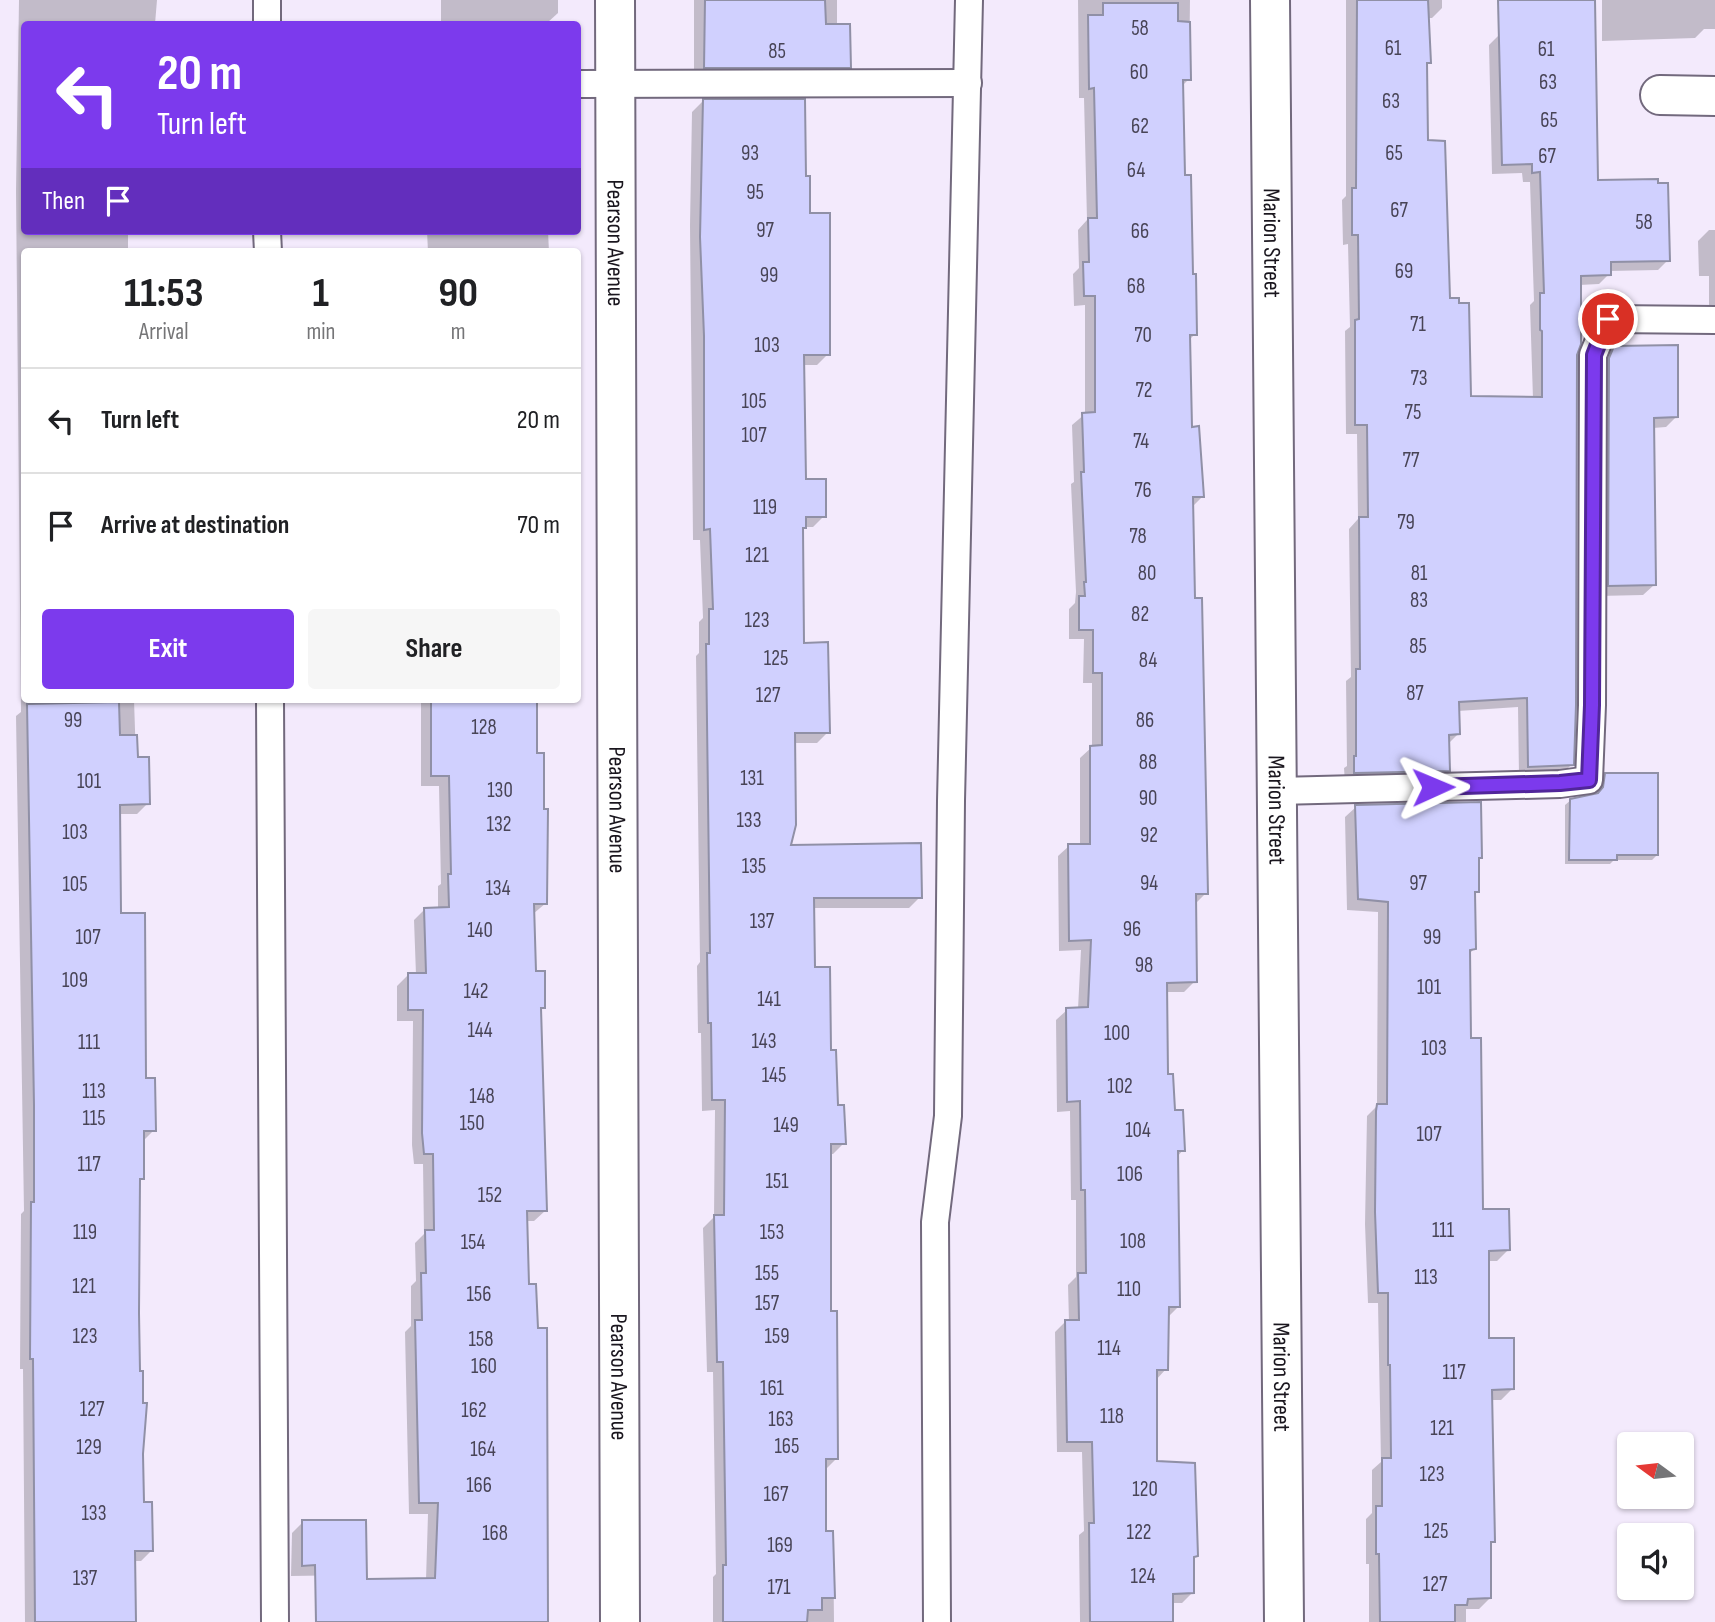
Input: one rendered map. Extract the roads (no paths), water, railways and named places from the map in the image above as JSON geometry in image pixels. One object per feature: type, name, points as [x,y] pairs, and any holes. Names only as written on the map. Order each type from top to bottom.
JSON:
[{"type":"street","name":"Pearson Avenue","points":[[615,0],[620,1622]]},
{"type":"street","name":"Marion Street","points":[[1270,0],[1284,1622]]},
{"type":"street","points":[[1660,95],[1715,96]]},
{"type":"lane","points":[[267,0],[267,21]]},
{"type":"lane","points":[[937,1622],[935,1222],[948,1116],[951,801],[969,0]]},
{"type":"lane","points":[[581,84],[968,83]]},
{"type":"lane","points":[[1278,790],[1589,780],[1592,705],[1594,355],[1608,319],[1715,320]]},
{"type":"lane","points":[[270,703],[275,1622]]}]
